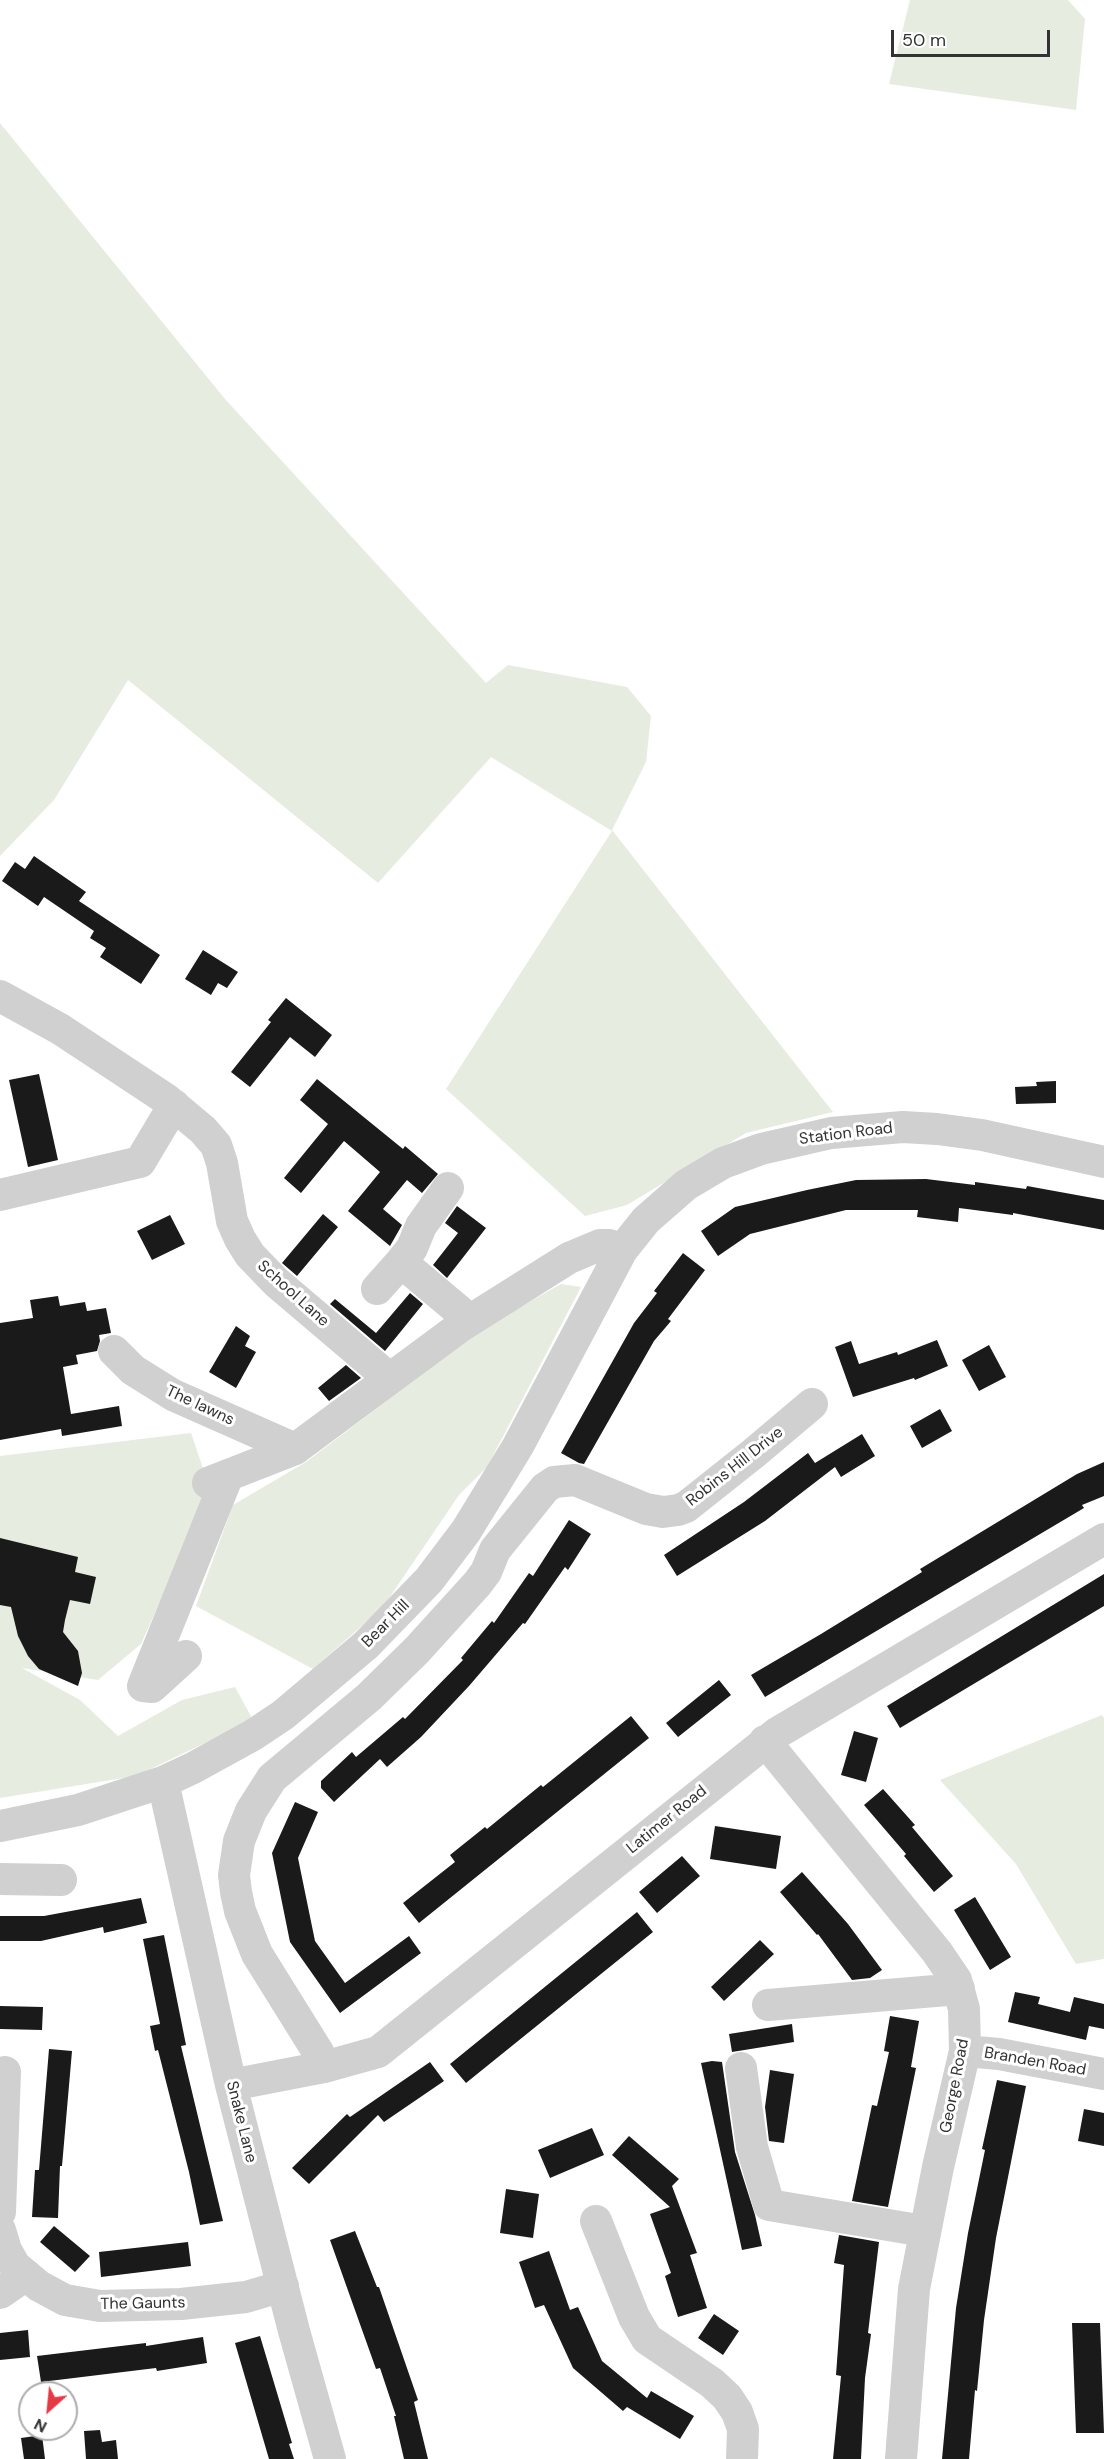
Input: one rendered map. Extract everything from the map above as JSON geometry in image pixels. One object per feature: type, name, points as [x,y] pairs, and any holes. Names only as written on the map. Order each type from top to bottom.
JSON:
[{"type":"street","name":"School Lane","points":[[0,996],[60,1029],[174,1106],[203,1130],[216,1145],[222,1163],[232,1221],[250,1255],[276,1282],[388,1378]]},
{"type":"street","points":[[0,1195],[140,1162],[174,1106]]},
{"type":"street","name":"Station Road","points":[[622,1250],[646,1220],[686,1185],[723,1163],[761,1149],[831,1132],[903,1127],[938,1129],[1018,1142],[1104,1162]]},
{"type":"street","points":[[376,1289],[412,1248],[421,1226],[448,1188]]},
{"type":"street","points":[[186,1656],[152,1687],[142,1686],[218,1479],[295,1449],[388,1378],[519,1288],[592,1247],[609,1245],[622,1250]]},
{"type":"street","name":"Bear Hill","points":[[0,1826],[78,1810],[163,1782],[213,1758],[253,1735],[322,1684],[398,1614],[429,1580],[466,1531],[518,1446],[622,1250]]},
{"type":"street","points":[[401,1262],[470,1320]]},
{"type":"street","name":"The lawns","points":[[114,1351],[133,1370],[173,1395],[295,1449]]},
{"type":"street","name":"Robins Hill Drive","points":[[495,1550],[545,1488],[554,1482],[564,1480],[584,1483],[646,1509],[663,1512],[686,1507],[812,1404]]},
{"type":"street","points":[[324,2067],[318,2052],[257,1954],[247,1932],[235,1884],[239,1841],[251,1811],[272,1778],[369,1696],[417,1650],[486,1572],[495,1550],[466,1531]]},
{"type":"street","name":"Latimer Road","points":[[231,2085],[324,2067],[368,2056],[388,2046],[765,1742],[1104,1539]]},
{"type":"street","name":"George Road","points":[[765,1742],[937,1952],[956,1980],[966,2023],[965,2051],[924,2231],[914,2289],[901,2459]]},
{"type":"street","name":"Snake Lane","points":[[163,1782],[231,2085],[330,2459]]},
{"type":"street","points":[[0,1879],[61,1880]]},
{"type":"street","points":[[768,2005],[959,1989]]},
{"type":"street","name":"Branden Road","points":[[965,2051],[999,2054],[1104,2074]]},
{"type":"street","points":[[741,2068],[752,2147],[769,2205],[924,2231]]},
{"type":"street","points":[[0,2212],[5,2072]]},
{"type":"street","points":[[594,2221],[634,2317],[647,2339],[712,2384],[727,2397],[737,2412],[743,2429],[742,2459]]},
{"type":"street","name":"The Gaunts","points":[[0,2230],[6,2250],[15,2266],[39,2286],[65,2300],[100,2306],[181,2304],[246,2297],[283,2286]]},
{"type":"street","points":[[0,2293],[26,2275]]},
{"type":"shaded area","points":[[910,0],[1068,0],[1085,19],[1076,110],[889,84]]},
{"type":"shaded area","points":[[0,123],[225,399],[486,683],[508,665],[627,687],[651,716],[646,762],[612,830],[833,1112],[746,1133],[627,1205],[585,1216],[446,1089],[612,831],[491,757],[378,883],[128,680],[54,800],[0,856]]},
{"type":"shaded area","points":[[561,1284],[581,1287],[487,1467],[459,1495],[383,1607],[313,1669],[196,1606],[233,1505],[306,1462],[483,1328]]},
{"type":"shaded area","points":[[191,1433],[208,1483],[199,1515],[141,1644],[98,1680],[22,1668],[80,1700],[118,1736],[182,1700],[235,1687],[253,1720],[136,1776],[0,1798],[0,1456]]},
{"type":"shaded area","points":[[1102,1715],[1104,1718],[1104,1959],[1076,1964],[1016,1864],[940,1780]]},
{"type":"building","points":[[34,856],[86,892],[79,901],[160,955],[141,984],[100,957],[106,948],[90,938],[94,931],[44,897],[38,906],[2,881],[15,862],[25,869]]},
{"type":"building","points":[[203,950],[238,972],[227,988],[218,983],[211,995],[185,979]]},
{"type":"building","points":[[286,998],[332,1035],[315,1057],[290,1037],[250,1087],[231,1072],[271,1022],[268,1020]]},
{"type":"building","points":[[39,1074],[58,1160],[28,1167],[9,1080]]},
{"type":"building","points":[[317,1079],[403,1149],[405,1146],[438,1174],[422,1193],[407,1180],[383,1209],[402,1225],[390,1246],[348,1211],[380,1172],[344,1141],[301,1193],[284,1178],[328,1124],[300,1100]]},
{"type":"building","points":[[1056,1081],[1056,1103],[1016,1104],[1015,1087],[1037,1086],[1036,1082]]},
{"type":"building","points":[[926,1179],[975,1185],[975,1182],[1026,1189],[1027,1186],[1104,1200],[1104,1230],[1013,1213],[1013,1215],[959,1208],[958,1222],[917,1217],[918,1210],[846,1210],[750,1234],[718,1256],[701,1231],[735,1207],[807,1190],[856,1180]]},
{"type":"building","points":[[457,1206],[486,1228],[447,1278],[433,1265],[458,1233],[445,1223]]},
{"type":"building","points":[[323,1214],[338,1227],[297,1276],[282,1263]]},
{"type":"building","points":[[170,1215],[185,1244],[152,1260],[137,1231]]},
{"type":"building","points":[[683,1253],[705,1270],[668,1319],[671,1321],[654,1341],[584,1464],[579,1463],[561,1453],[634,1323],[657,1293],[654,1291]]},
{"type":"building","points":[[410,1293],[423,1304],[385,1351],[330,1304],[335,1299],[376,1333]]},
{"type":"building","points":[[58,1296],[60,1306],[85,1302],[87,1311],[106,1308],[111,1333],[99,1335],[97,1351],[76,1355],[78,1364],[63,1367],[71,1414],[119,1406],[122,1426],[62,1436],[61,1429],[0,1440],[0,1323],[33,1318],[30,1300]]},
{"type":"building","points":[[236,1326],[250,1336],[245,1346],[256,1352],[236,1388],[209,1372]]},
{"type":"building","points":[[937,1340],[948,1366],[915,1380],[914,1378],[853,1397],[835,1347],[851,1341],[859,1364],[897,1352],[898,1355]]},
{"type":"building","points":[[989,1345],[1006,1377],[979,1391],[962,1360]]},
{"type":"building","points":[[346,1365],[361,1378],[329,1401],[318,1388]]},
{"type":"building","points":[[940,1409],[952,1431],[922,1448],[910,1426]]},
{"type":"building","points":[[862,1434],[875,1456],[841,1477],[835,1467],[765,1521],[677,1576],[664,1555],[744,1502],[808,1453],[815,1463]]},
{"type":"building","points":[[1104,1462],[1104,1496],[1082,1505],[1084,1508],[765,1697],[751,1675],[922,1572],[920,1569],[1077,1474]]},
{"type":"building","points":[[569,1520],[591,1534],[568,1570],[565,1567],[525,1624],[523,1623],[421,1737],[387,1767],[380,1759],[334,1802],[321,1788],[321,1781],[352,1752],[356,1757],[403,1717],[405,1719],[463,1660],[461,1658],[492,1621],[494,1623],[529,1573],[533,1576]]},
{"type":"building","points":[[0,1538],[78,1557],[75,1572],[96,1577],[90,1604],[70,1600],[63,1632],[78,1651],[82,1673],[78,1686],[39,1669],[28,1656],[18,1636],[11,1607],[0,1605]]},
{"type":"building","points":[[1104,1574],[1104,1606],[900,1728],[887,1706]]},
{"type":"building","points":[[719,1680],[731,1695],[678,1737],[666,1723]]},
{"type":"building","points":[[631,1716],[649,1738],[419,1923],[403,1903],[455,1862],[450,1855],[485,1827],[487,1829],[541,1785],[543,1787]]},
{"type":"building","points":[[854,1731],[878,1738],[866,1782],[841,1775]]},
{"type":"building","points":[[883,1789],[915,1825],[912,1827],[953,1876],[934,1892],[904,1856],[906,1854],[864,1805]]},
{"type":"building","points":[[295,1802],[318,1812],[298,1858],[315,1941],[345,1983],[409,1936],[421,1953],[340,2013],[290,1942],[272,1853]]},
{"type":"building","points":[[715,1826],[781,1836],[776,1869],[710,1859]]},
{"type":"building","points":[[682,1856],[700,1876],[657,1913],[639,1892]]},
{"type":"building","points":[[802,1872],[848,1924],[882,1970],[870,1978],[852,1980],[818,1934],[780,1892]]},
{"type":"building","points":[[975,1897],[1011,1957],[990,1970],[954,1910]]},
{"type":"building","points":[[141,1898],[147,1923],[104,1933],[103,1927],[41,1941],[0,1941],[0,1916],[44,1916]]},
{"type":"building","points":[[637,1912],[653,1932],[466,2083],[450,2064]]},
{"type":"building","points":[[164,1935],[186,2045],[181,2046],[223,2221],[200,2225],[189,2172],[150,2026],[160,2024],[143,1939]]},
{"type":"building","points":[[760,1940],[774,1954],[724,2001],[711,1987]]},
{"type":"building","points":[[1015,1992],[1040,1997],[1038,2004],[1070,2012],[1074,1997],[1104,2004],[1104,2029],[1089,2026],[1086,2040],[1008,2022]]},
{"type":"building","points":[[0,2006],[43,2007],[42,2030],[0,2029]]},
{"type":"building","points":[[890,2016],[919,2021],[911,2067],[916,2068],[888,2207],[852,2201],[872,2105],[877,2106],[889,2052],[884,2051]]},
{"type":"building","points":[[792,2024],[794,2042],[732,2052],[729,2034]]},
{"type":"building","points":[[49,2049],[72,2051],[62,2166],[60,2166],[58,2218],[32,2217],[35,2170],[39,2170]]},
{"type":"building","points":[[430,2062],[444,2081],[384,2122],[378,2115],[309,2184],[292,2168],[347,2114],[350,2117]]},
{"type":"building","points":[[722,2062],[735,2152],[755,2215],[762,2246],[742,2250],[701,2063]]},
{"type":"building","points":[[770,2070],[794,2074],[784,2143],[769,2141],[765,2107]]},
{"type":"building","points":[[997,2080],[1026,2086],[996,2238],[984,2320],[977,2391],[975,2390],[969,2459],[942,2459],[956,2308],[985,2150],[982,2149]]},
{"type":"building","points":[[1084,2109],[1104,2113],[1104,2146],[1078,2141]]},
{"type":"building","points":[[592,2128],[604,2155],[550,2178],[538,2150]]},
{"type":"building","points":[[629,2136],[679,2179],[672,2186],[697,2253],[690,2255],[707,2308],[678,2317],[665,2276],[671,2273],[650,2214],[670,2207],[612,2155]]},
{"type":"building","points":[[506,2189],[539,2194],[533,2238],[500,2233]]},
{"type":"building","points":[[54,2226],[90,2256],[75,2272],[40,2242]]},
{"type":"building","points":[[355,2231],[377,2287],[379,2287],[418,2400],[414,2402],[428,2459],[404,2459],[394,2416],[396,2416],[380,2368],[376,2369],[330,2240]]},
{"type":"building","points":[[839,2235],[879,2242],[868,2333],[871,2334],[865,2378],[861,2459],[833,2459],[841,2376],[836,2375],[844,2265],[834,2263]]},
{"type":"building","points":[[188,2242],[191,2266],[101,2277],[99,2252]]},
{"type":"building","points":[[549,2251],[570,2310],[578,2307],[602,2361],[647,2398],[651,2391],[694,2416],[680,2439],[627,2407],[623,2411],[573,2368],[544,2305],[535,2308],[519,2262]]},
{"type":"building","points":[[714,2314],[739,2331],[723,2355],[698,2338]]},
{"type":"building","points":[[1072,2323],[1100,2323],[1104,2433],[1076,2433]]},
{"type":"building","points":[[28,2330],[30,2357],[0,2360],[0,2333]]},
{"type":"building","points":[[260,2336],[292,2443],[289,2444],[294,2459],[269,2459],[235,2343]]},
{"type":"building","points":[[203,2337],[207,2363],[157,2371],[156,2368],[41,2381],[37,2356],[146,2343],[146,2346]]},
{"type":"building","points":[[100,2430],[102,2442],[116,2440],[118,2459],[86,2459],[84,2431]]},
{"type":"building","points":[[21,2441],[43,2441],[45,2459],[24,2459]]}]
